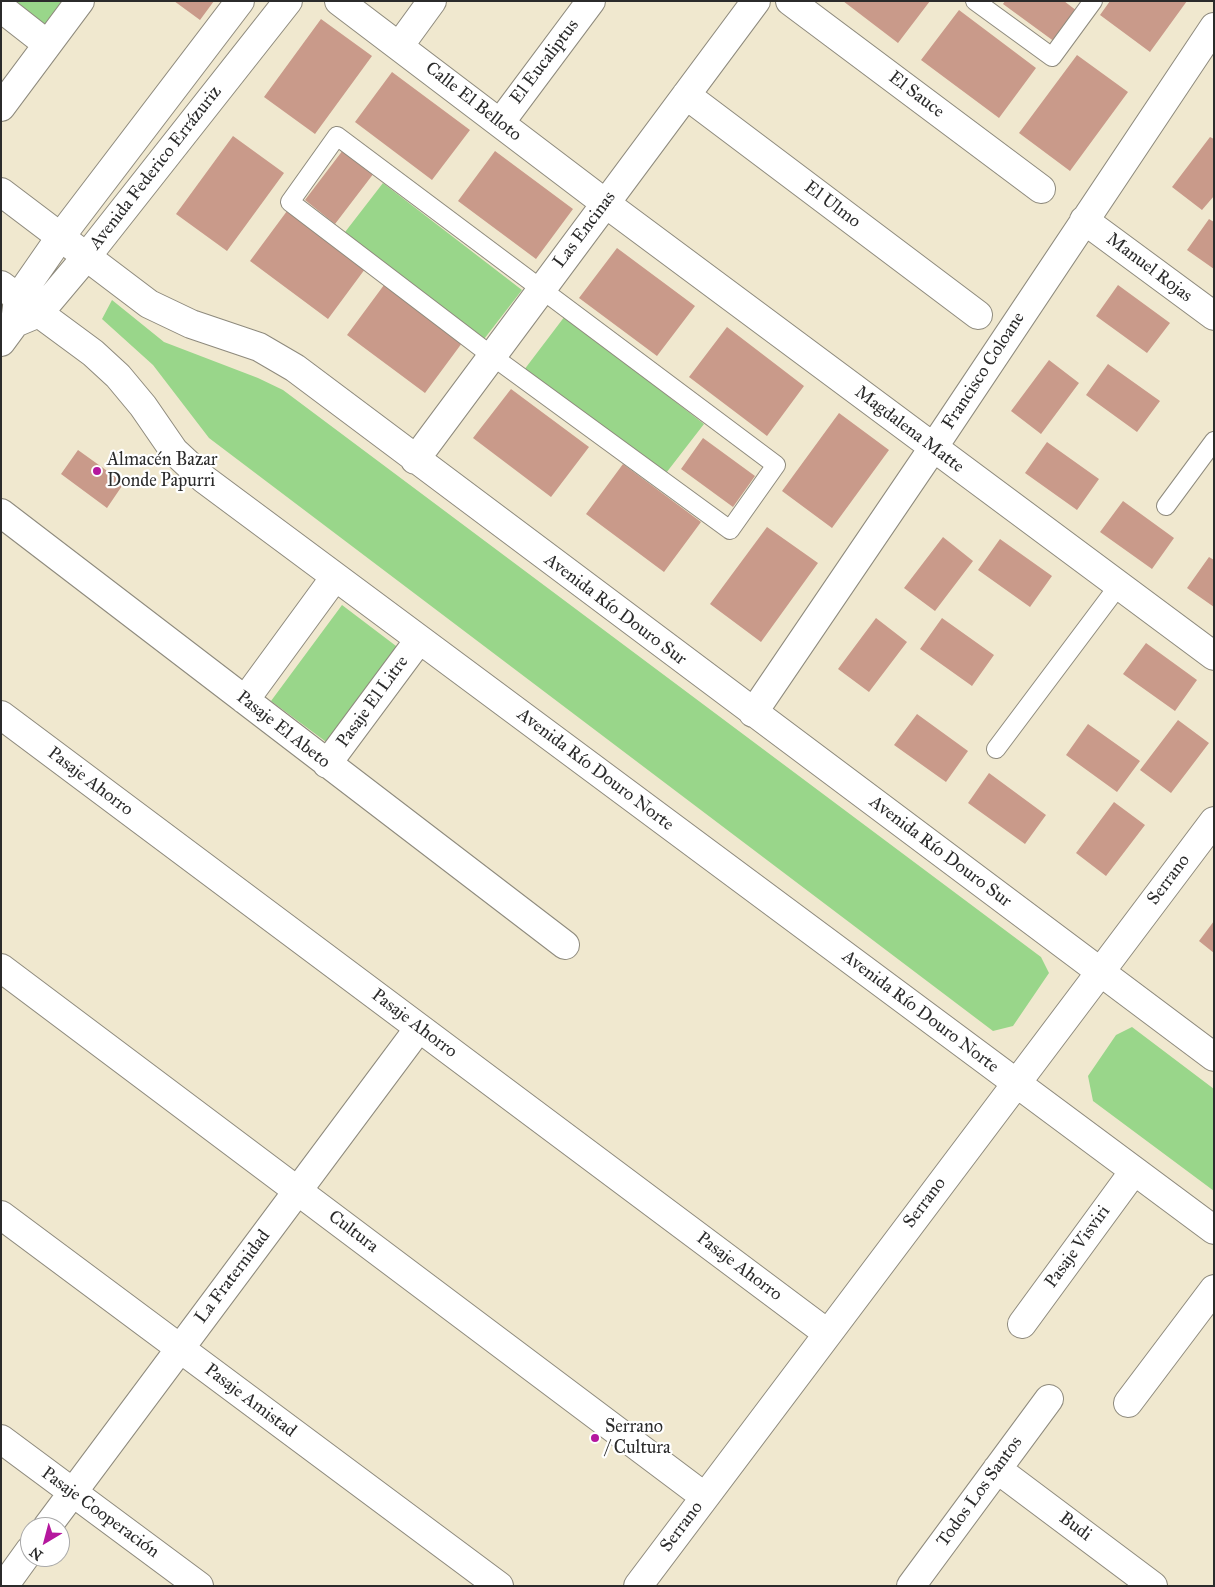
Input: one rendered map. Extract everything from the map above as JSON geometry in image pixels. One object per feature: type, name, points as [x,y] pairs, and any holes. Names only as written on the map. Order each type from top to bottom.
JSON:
[{"type":"street","points":[[1,107],[80,1]]},
{"type":"street","name":"Avenida Federico Errázuriz","points":[[15,312],[61,236],[240,1]]},
{"type":"street","name":"Avenida Federico Errázuriz","points":[[15,312],[87,256],[288,1]]},
{"type":"street","name":"Calle El Belloto","points":[[339,1],[400,45],[605,203]]},
{"type":"street","points":[[400,45],[432,1]]},
{"type":"street","name":"El Eucaliptus","points":[[500,123],[591,1]]},
{"type":"street","name":"Las Encinas","points":[[415,460],[756,1]]},
{"type":"street","name":"El Sauce","points":[[790,1],[1042,190]]},
{"type":"street","points":[[1,8],[47,44]]},
{"type":"street","name":"Francisco Coloane","points":[[753,714],[1214,27]]},
{"type":"street","name":"El Ulmo","points":[[686,95],[978,315]]},
{"type":"street","name":"Avenida Río Douro Sur","points":[[1,192],[132,292],[167,314],[191,324],[239,339],[277,357],[1214,1057]]},
{"type":"street","name":"Magdalena Matte","points":[[605,203],[1214,656]]},
{"type":"street","name":"Manuel Rojas","points":[[1084,220],[1214,316]]},
{"type":"street","name":"Avenida Río Douro Norte","points":[[15,312],[93,353],[118,376],[143,406],[174,451],[193,470],[1214,1230]]},
{"type":"street","name":"Pasaje El Abeto","points":[[1,513],[565,945]]},
{"type":"street","points":[[245,700],[335,577]]},
{"type":"street","name":"Pasaje El Litre","points":[[327,764],[419,640]]},
{"type":"street","name":"Pasaje Ahorro","points":[[1,715],[828,1333]]},
{"type":"street","name":"Serrano","points":[[638,1586],[1214,821]]},
{"type":"street","name":"Cultura","points":[[1,968],[705,1497]]},
{"type":"street","name":"La Fraternidad","points":[[54,1517],[419,1028]]},
{"type":"street","name":"Pasaje Visviri","points":[[1022,1324],[1134,1171]]},
{"type":"street","name":"Pasaje Amistad","points":[[1,1216],[499,1586]]},
{"type":"street","points":[[1128,1403],[1214,1289]]},
{"type":"street","name":"Todos Los Santos","points":[[911,1586],[1049,1399]]},
{"type":"street","name":"Pasaje Cooperación","points":[[1,1440],[199,1586]]},
{"type":"street","name":"Budi","points":[[997,1469],[1153,1586]]},
{"type":"street","points":[[4,1586],[20,1564]]},
{"type":"lane","points":[[975,1],[1052,57],[1093,1]]},
{"type":"lane","points":[[337,136],[776,465],[730,530],[492,356],[290,202],[337,136]]},
{"type":"lane","points":[[1166,506],[1214,441]]},
{"type":"lane","points":[[996,749],[1119,585]]},
{"type":"green space","points":[[9,1],[68,1],[48,30]]},
{"type":"green space","points":[[383,183],[522,290],[481,343],[342,236]]},
{"type":"green space","points":[[112,300],[164,342],[258,378],[283,390],[1041,957],[1049,973],[1013,1026],[993,1031],[209,438],[153,365],[102,319]]},
{"type":"green space","points":[[565,316],[704,424],[663,477],[524,370]]},
{"type":"green space","points":[[342,605],[400,649],[329,744],[271,701]]},
{"type":"green space","points":[[1132,1027],[1214,1089],[1214,1191],[1093,1101],[1088,1076],[1116,1035]]},
{"type":"building","points":[[174,1],[214,1],[200,20]]},
{"type":"building","points":[[843,1],[930,1],[898,43]]},
{"type":"building","points":[[1005,1],[1064,1],[1077,11],[1055,42],[1003,4]]},
{"type":"building","points":[[1110,1],[1187,1],[1150,52],[1100,15]]},
{"type":"building","points":[[959,10],[1036,68],[999,118],[921,60]]},
{"type":"building","points":[[321,19],[372,56],[315,134],[264,97]]},
{"type":"building","points":[[1077,55],[1128,92],[1070,171],[1019,133]]},
{"type":"building","points":[[392,72],[470,130],[432,180],[355,122]]},
{"type":"building","points":[[233,136],[284,173],[227,251],[176,214]]},
{"type":"building","points":[[1210,137],[1214,139],[1214,196],[1202,210],[1172,187]]},
{"type":"building","points":[[343,150],[374,173],[335,224],[305,200]]},
{"type":"building","points":[[495,151],[573,209],[536,259],[458,201]]},
{"type":"building","points":[[287,211],[365,269],[328,319],[250,261]]},
{"type":"building","points":[[1209,219],[1214,222],[1214,269],[1187,250]]},
{"type":"building","points":[[617,248],[695,306],[657,356],[579,298]]},
{"type":"building","points":[[384,285],[462,343],[425,393],[347,335]]},
{"type":"building","points":[[1118,285],[1170,323],[1147,353],[1096,316]]},
{"type":"building","points":[[727,327],[804,386],[767,436],[689,377]]},
{"type":"building","points":[[1049,360],[1079,383],[1041,434],[1011,411]]},
{"type":"building","points":[[1108,364],[1160,401],[1137,432],[1086,395]]},
{"type":"building","points":[[511,389],[589,447],[551,497],[473,438]]},
{"type":"building","points":[[839,413],[889,450],[832,528],[782,491]]},
{"type":"building","points":[[703,438],[755,476],[733,507],[681,469]]},
{"type":"building","points":[[1047,442],[1099,479],[1077,510],[1025,473]]},
{"type":"building","points":[[78,450],[124,483],[107,508],[61,474]]},
{"type":"building","points":[[623,464],[701,522],[664,572],[586,514]]},
{"type":"building","points":[[1123,501],[1174,538],[1152,569],[1100,532]]},
{"type":"building","points":[[767,527],[818,563],[761,642],[710,604]]},
{"type":"building","points":[[943,537],[973,561],[935,611],[904,588]]},
{"type":"building","points":[[1000,539],[1052,576],[1030,607],[978,570]]},
{"type":"building","points":[[1209,557],[1214,560],[1214,607],[1187,588]]},
{"type":"building","points":[[876,618],[907,642],[869,692],[838,669]]},
{"type":"building","points":[[942,618],[994,655],[972,686],[920,649]]},
{"type":"building","points":[[1146,643],[1197,680],[1175,711],[1123,674]]},
{"type":"building","points":[[917,714],[968,751],[946,782],[894,745]]},
{"type":"building","points":[[1178,720],[1209,743],[1171,793],[1140,770]]},
{"type":"building","points":[[1088,724],[1140,761],[1117,792],[1066,755]]},
{"type":"building","points":[[989,773],[1046,815],[1025,844],[968,803]]},
{"type":"building","points":[[1114,802],[1145,825],[1106,876],[1076,853]]},
{"type":"building","points":[[1214,921],[1214,953],[1199,941]]},
{"type":"place","name":"Almacén Bazar Donde Papurri","points":[[97,471]]},
{"type":"place","name":"Serrano / Cultura","points":[[595,1438]]}]
